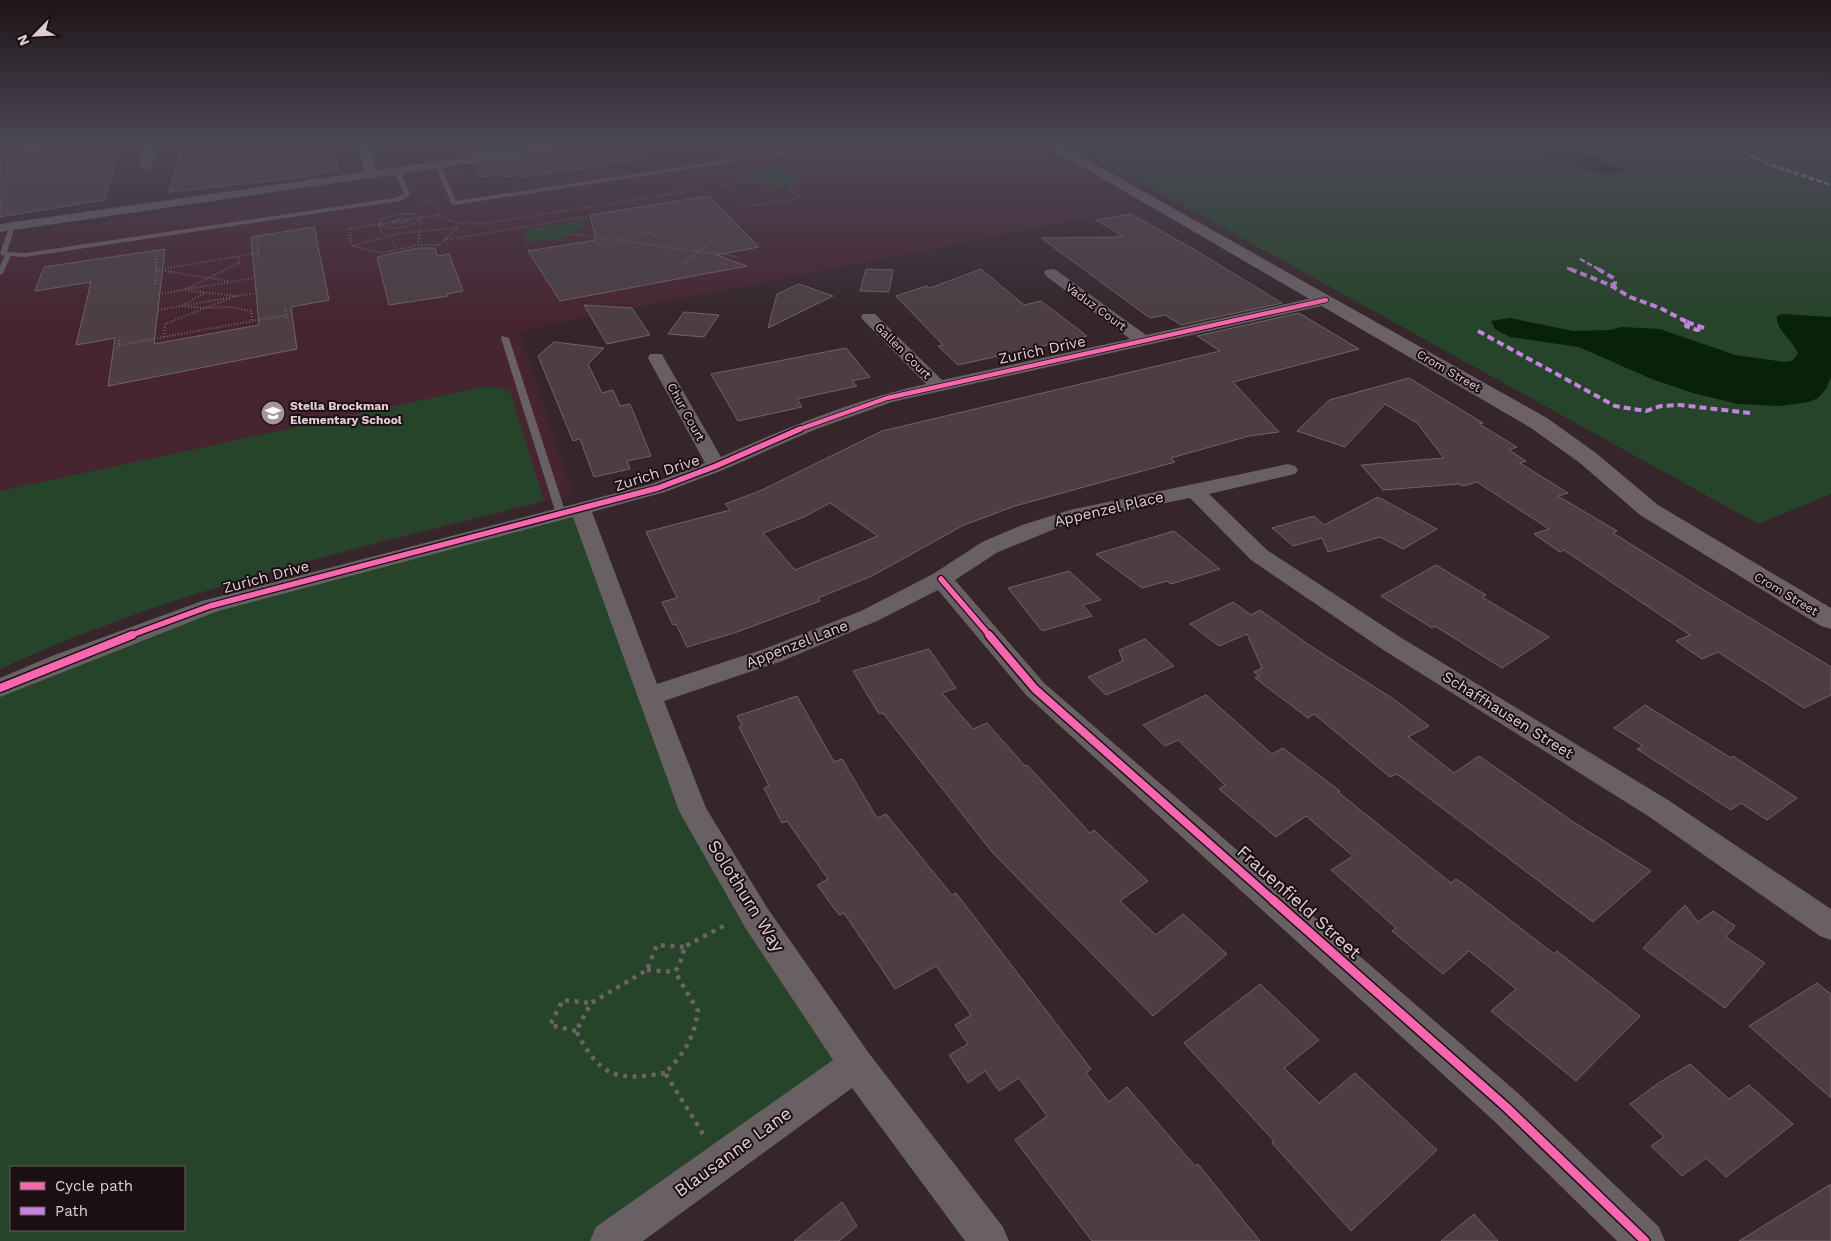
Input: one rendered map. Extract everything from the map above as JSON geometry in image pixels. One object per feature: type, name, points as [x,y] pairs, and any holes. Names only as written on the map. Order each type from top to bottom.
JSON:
[{"type":"street","points":[[6,227],[175,203]]},
{"type":"street","name":"Crom Street","points":[[1151,203],[1326,300],[1539,423],[1588,458],[1648,510],[1831,620]]},
{"type":"street","name":"Vaduz Court","points":[[1051,273],[1142,340]]},
{"type":"street","name":"Zurich Drive","points":[[0,688],[61,662],[210,606],[658,488],[716,466],[807,426],[887,398],[937,385],[1326,300]]},
{"type":"street","name":"Gallen Court","points":[[869,317],[937,385]]},
{"type":"street","name":"Chur Court","points":[[656,358],[716,466]]},
{"type":"street","name":"Appenzel Place","points":[[941,579],[990,547],[1070,516],[1288,470]]},
{"type":"street","name":"Schaffhausen Street","points":[[1195,491],[1259,555],[1391,643],[1658,808],[1831,926]]},
{"type":"street","name":"Solothurn Way","points":[[571,512],[649,696],[694,811],[752,910],[856,1064],[989,1241]]},
{"type":"street","name":"Appenzel Lane","points":[[649,696],[790,648],[869,616],[941,579]]},
{"type":"street","name":"Frauenfield Street","points":[[941,579],[1035,689],[1506,1106],[1644,1241]]},
{"type":"street","name":"Blausanne Lane","points":[[610,1241],[856,1064]]},
{"type":"lane","points":[[6,227],[3,254],[25,255],[377,203]]},
{"type":"lane","points":[[0,273],[9,254]]},
{"type":"lane","points":[[505,338],[571,512]]},
{"type":"path","points":[[743,207],[769,203]]},
{"type":"path","points":[[398,248],[380,229],[380,220],[397,214],[416,214],[421,218]]},
{"type":"path","points":[[444,240],[591,216]]},
{"type":"path","points":[[635,216],[649,234]]},
{"type":"path","points":[[418,245],[421,218]]},
{"type":"path","points":[[379,224],[398,228],[416,223],[421,218]]},
{"type":"path","points":[[398,219],[406,221],[399,224],[392,222],[398,219]]},
{"type":"path","points":[[257,227],[259,259]]},
{"type":"path","points":[[457,228],[439,245],[418,245],[382,253],[352,246],[386,236],[420,230],[457,228]]},
{"type":"path","points":[[348,229],[352,246]]},
{"type":"path","points":[[641,232],[659,235]]},
{"type":"path","points":[[571,234],[740,257]]},
{"type":"path","points":[[612,247],[626,235]]},
{"type":"path","points":[[682,265],[715,238]]},
{"type":"path","points":[[155,284],[158,242]]},
{"type":"path","points":[[156,270],[258,254]]},
{"type":"path","points":[[184,290],[238,263],[238,257]]},
{"type":"path","points":[[156,270],[233,282]]},
{"type":"path","points":[[160,294],[254,278]]},
{"type":"path","points":[[184,290],[237,296]]},
{"type":"path","points":[[181,306],[206,293]]},
{"type":"path","points":[[158,310],[256,293]]},
{"type":"path","points":[[164,337],[165,324],[189,313],[237,296]]},
{"type":"path","points":[[181,306],[205,308],[230,307],[251,311],[252,321]]},
{"type":"path","points":[[285,308],[287,320]]},
{"type":"path","points":[[118,345],[286,315]]},
{"type":"path","points":[[117,350],[120,337]]},
{"type":"path","points":[[647,970],[657,945],[684,947],[752,910]]},
{"type":"path","points":[[675,972],[683,956],[684,947]]},
{"type":"path","points":[[576,1031],[590,1003],[647,970],[675,972]]},
{"type":"path","points":[[590,1003],[563,1000],[550,1025],[576,1031],[596,1066],[607,1074],[633,1078],[665,1074],[691,1042],[698,1011],[675,972]]},
{"type":"path","points":[[665,1074],[721,1162]]},
{"type":"shaded area","name":"Stella Brockman Elementary School","points":[[234,203],[1135,203],[1142,207],[519,331],[573,495],[263,573],[166,603],[48,647],[0,669],[0,236]]},
{"type":"shaded area","points":[[1179,203],[1831,203],[1831,494],[1758,524]]},
{"type":"shaded area","points":[[579,221],[589,222],[559,240],[533,241],[526,246],[524,234],[533,228]]},
{"type":"shaded area","points":[[1783,314],[1831,317],[1831,377],[1826,389],[1818,398],[1809,402],[1779,406],[1738,404],[1693,393],[1649,378],[1579,347],[1510,337],[1495,329],[1491,321],[1510,318],[1573,331],[1611,330],[1621,327],[1660,329],[1735,355],[1785,362],[1792,361],[1798,354],[1777,321],[1777,316]]},
{"type":"shaded area","points":[[488,386],[510,391],[544,501],[337,553],[200,593],[133,615],[0,669],[0,491]]},
{"type":"shaded area","points":[[581,509],[693,811],[856,1064],[610,1241],[0,1241],[0,688],[210,606]]},
{"type":"building","points":[[0,203],[86,203],[0,217]]},
{"type":"building","points":[[665,203],[715,203],[759,247],[716,255],[747,266],[560,301],[528,251],[596,240],[590,215]]},
{"type":"building","points":[[1131,214],[1282,303],[1181,325],[1165,315],[1150,318],[1041,238],[1124,237],[1096,220]]},
{"type":"building","points":[[314,227],[329,300],[291,307],[297,349],[108,386],[115,338],[76,345],[91,282],[35,291],[44,267],[165,249],[154,344],[259,325],[251,237]]},
{"type":"building","points":[[418,248],[435,248],[437,256],[449,254],[463,291],[447,294],[448,296],[389,305],[377,257]]},
{"type":"building","points":[[866,269],[893,270],[889,292],[860,291]]},
{"type":"building","points":[[981,269],[1024,305],[1041,301],[1087,336],[958,365],[938,346],[943,345],[896,296],[926,286],[930,288]]},
{"type":"building","points":[[799,284],[833,296],[768,328],[777,294]]},
{"type":"building","points":[[584,305],[632,308],[650,335],[607,344]]},
{"type":"building","points":[[684,312],[719,315],[704,337],[668,334]]},
{"type":"building","points":[[1299,313],[1359,349],[1233,382],[1279,432],[1249,436],[1171,458],[1175,462],[1015,506],[964,525],[872,576],[818,598],[820,601],[737,632],[687,647],[676,624],[673,625],[662,602],[677,598],[646,532],[730,510],[725,504],[762,490],[882,431],[1220,351],[1197,336]],"holes":[[[830,503],[878,536],[795,570],[763,533],[804,517]]]},
{"type":"building","points":[[554,342],[604,348],[588,364],[602,393],[613,390],[620,406],[630,404],[651,456],[627,461],[630,469],[594,477],[580,439],[573,441],[538,356]]},
{"type":"building","points":[[846,348],[870,377],[852,381],[857,386],[797,399],[802,407],[738,421],[711,374]]},
{"type":"building","points":[[1409,378],[1483,423],[1479,424],[1517,447],[1509,450],[1526,461],[1520,463],[1568,493],[1558,496],[1617,531],[1613,533],[1831,667],[1831,695],[1804,708],[1718,652],[1702,659],[1676,641],[1690,635],[1564,550],[1560,552],[1534,534],[1549,529],[1477,482],[1463,486],[1459,484],[1383,490],[1361,465],[1444,458],[1417,423],[1385,404],[1345,447],[1297,431],[1329,400]]},
{"type":"building","points":[[1378,497],[1437,529],[1403,549],[1380,537],[1328,552],[1322,538],[1293,546],[1272,528],[1314,516],[1324,525]]},
{"type":"building","points":[[1174,531],[1220,569],[1171,584],[1167,581],[1142,588],[1096,554]]},
{"type":"building","points":[[1436,565],[1486,595],[1482,597],[1549,637],[1502,668],[1435,626],[1432,628],[1381,596]]},
{"type":"building","points":[[1069,571],[1101,600],[1083,605],[1092,616],[1042,631],[1008,588]]},
{"type":"building","points":[[1233,602],[1251,615],[1260,610],[1309,645],[1395,700],[1429,726],[1408,737],[1454,773],[1479,756],[1572,821],[1651,871],[1593,922],[1397,774],[1390,777],[1314,714],[1308,718],[1255,678],[1259,676],[1254,672],[1262,668],[1247,634],[1219,646],[1190,624]]},
{"type":"building","points":[[1145,639],[1174,666],[1106,695],[1088,677],[1123,661],[1119,650]]},
{"type":"building","points":[[929,649],[956,688],[942,693],[973,729],[987,723],[1025,766],[1027,765],[1090,833],[1094,830],[1148,881],[1120,901],[1156,935],[1183,914],[1227,954],[1153,1016],[992,852],[883,713],[879,714],[853,671]]},
{"type":"building","points":[[1206,695],[1272,754],[1283,748],[1340,791],[1338,792],[1451,883],[1456,879],[1465,885],[1554,954],[1557,951],[1640,1016],[1576,1081],[1491,1011],[1516,989],[1469,951],[1443,974],[1392,931],[1396,928],[1331,870],[1353,856],[1306,816],[1276,837],[1219,789],[1225,785],[1178,740],[1165,746],[1143,725]]},
{"type":"building","points":[[797,696],[834,762],[842,759],[877,818],[886,814],[952,895],[956,893],[1091,1069],[1086,1073],[1109,1102],[1127,1087],[1195,1166],[1198,1164],[1260,1241],[1092,1241],[1015,1140],[1047,1116],[1019,1078],[999,1091],[985,1071],[968,1083],[949,1055],[968,1044],[955,1025],[971,1015],[936,966],[895,989],[844,913],[839,915],[817,885],[828,879],[787,821],[782,823],[764,788],[769,786],[739,727],[742,726],[737,716]]},
{"type":"building","points":[[1645,705],[1731,758],[1733,756],[1797,798],[1767,820],[1741,803],[1731,810],[1637,749],[1643,746],[1614,728]]},
{"type":"building","points":[[1685,905],[1698,922],[1713,911],[1735,926],[1726,937],[1765,963],[1725,1008],[1643,948]]},
{"type":"building","points":[[1817,983],[1831,994],[1831,1098],[1749,1026]]},
{"type":"building","points":[[1260,984],[1319,1040],[1284,1068],[1319,1103],[1355,1073],[1437,1150],[1351,1231],[1272,1143],[1274,1141],[1184,1043]]},
{"type":"building","points":[[1690,1064],[1729,1099],[1749,1085],[1793,1124],[1726,1177],[1706,1158],[1682,1176],[1651,1146],[1664,1137],[1630,1104],[1660,1082]]},
{"type":"building","points":[[1831,1184],[1831,1241],[1739,1241]]},
{"type":"building","points":[[842,1202],[857,1226],[839,1241],[794,1241]]},
{"type":"building","points":[[1474,1214],[1498,1241],[1441,1241]]},
{"type":"marked path","points":[[1580,259],[1615,279],[1615,284],[1610,285]]},
{"type":"marked path","points":[[1567,268],[1610,285],[1630,297],[1660,308],[1687,322],[1686,326],[1690,328],[1697,330],[1704,328],[1687,322]]},
{"type":"marked path","points":[[1478,331],[1615,406],[1646,411],[1661,406],[1680,405],[1750,413]]},
{"type":"cycle path","points":[[0,688],[61,662],[210,606],[658,488],[716,466],[807,426],[887,398],[1326,300]]},
{"type":"cycle path","points":[[941,579],[1035,689],[1506,1107],[1645,1241]]},
{"type":"place","name":"Stella Brockman Elementary School","points":[[273,413]]}]
